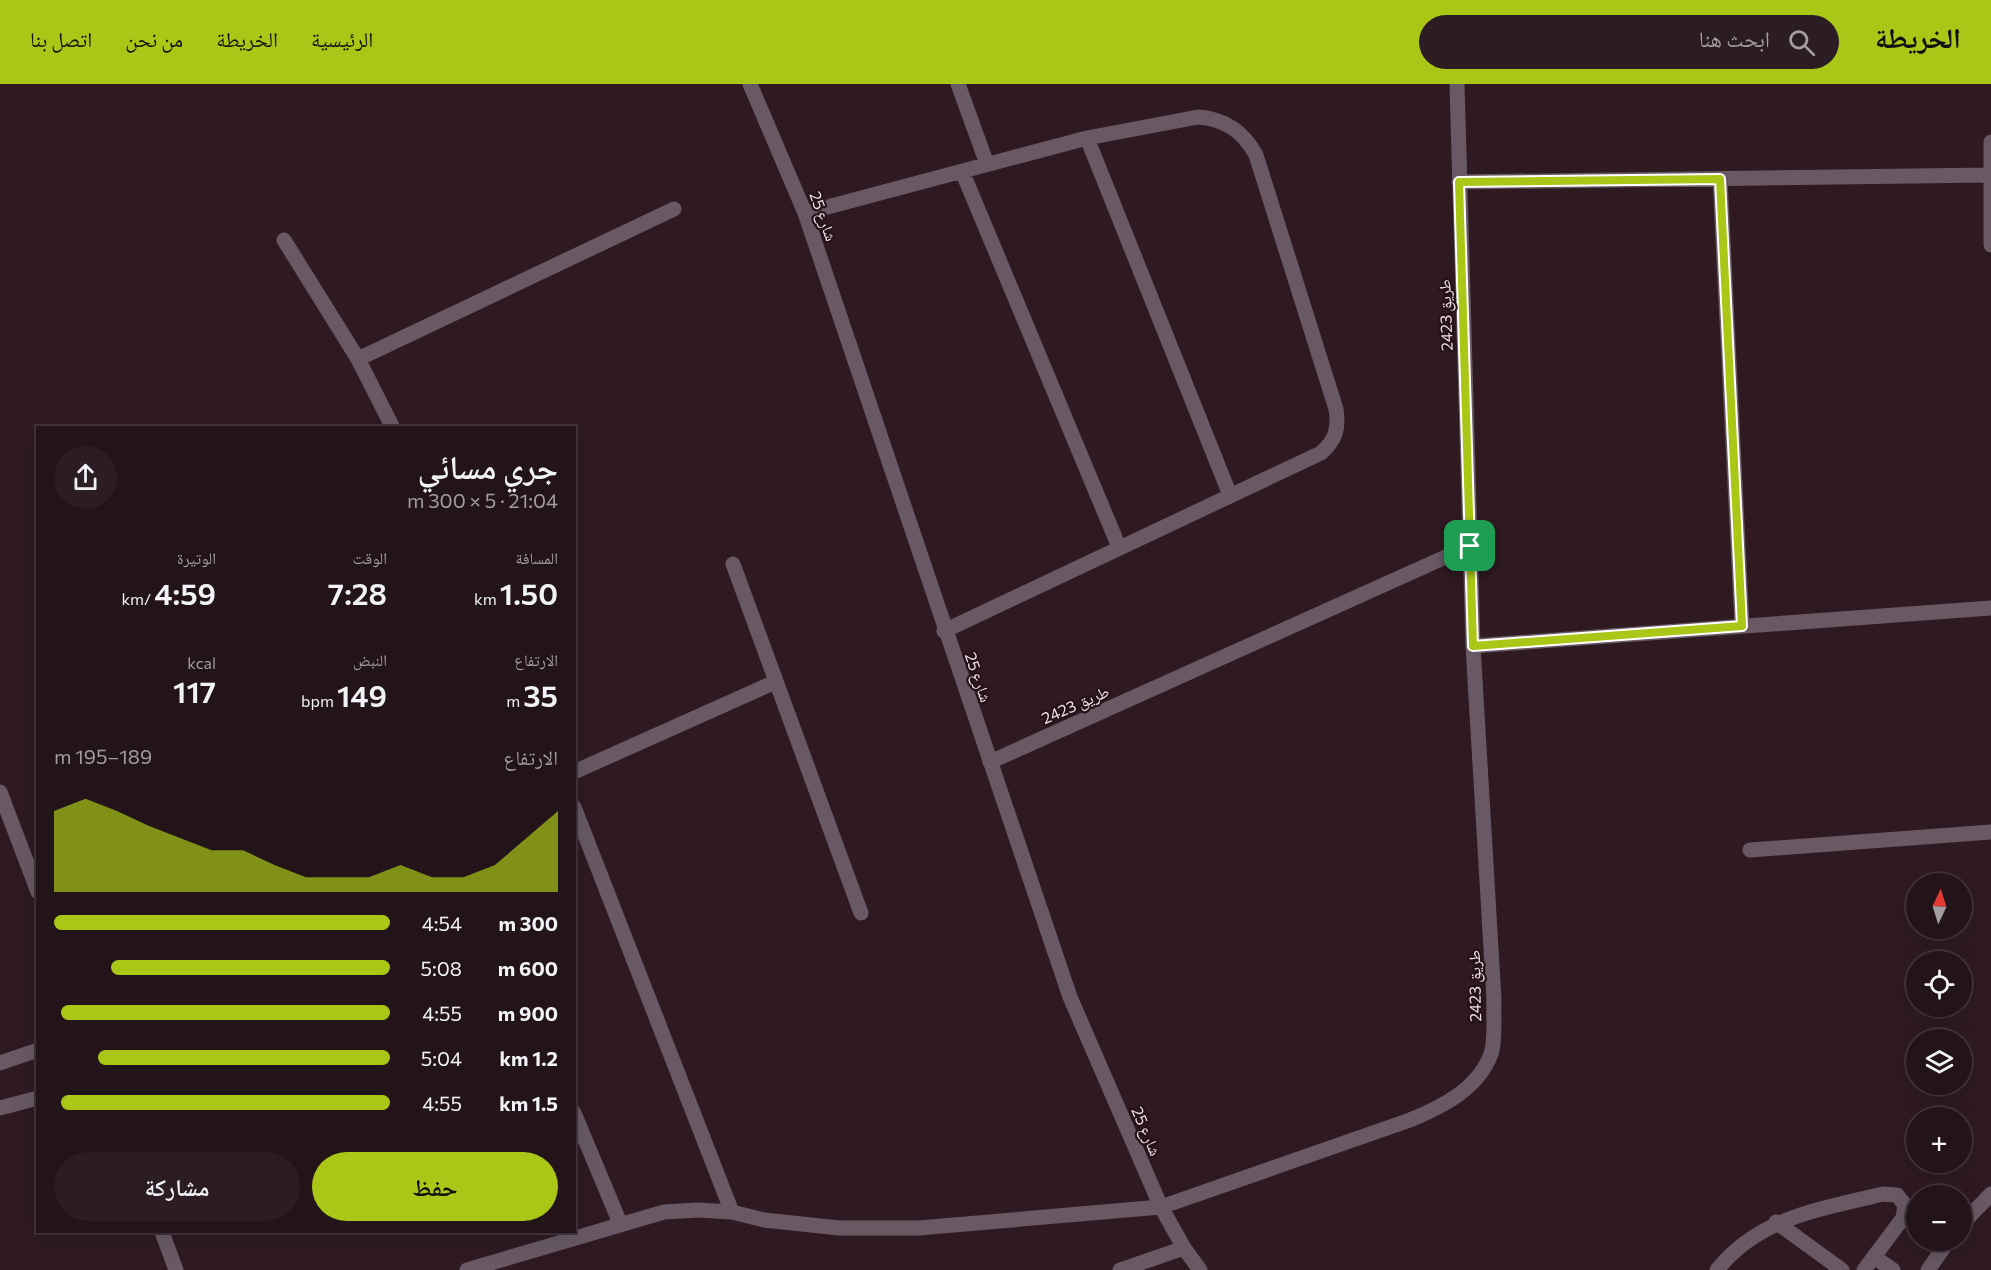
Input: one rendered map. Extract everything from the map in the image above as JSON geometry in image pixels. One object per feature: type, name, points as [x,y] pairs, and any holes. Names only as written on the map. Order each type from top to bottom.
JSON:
[{"type":"street","name":"شارع 25","points":[[750,84],[805,213],[913,527],[944,631],[1070,997],[1161,1207],[1184,1248],[1200,1270]]},
{"type":"street","points":[[958,84],[987,164]]},
{"type":"street","name":"طريق 2423","points":[[467,1270],[620,1223],[664,1212],[698,1210],[732,1212],[808,1225],[919,1228],[1161,1207],[1437,1109],[1471,1087],[1491,1054],[1494,999],[1473,646],[1457,84]]},
{"type":"street","points":[[805,213],[1087,138],[1198,117],[1210,118],[1233,127],[1243,135],[1256,155],[1336,409],[1338,429],[1334,439],[1321,453],[944,631]]},
{"type":"street","points":[[1087,138],[1230,495]]},
{"type":"street","points":[[1991,142],[1991,245]]},
{"type":"street","points":[[962,171],[1119,547]]},
{"type":"street","points":[[1459,182],[1990,175]]},
{"type":"street","points":[[1720,179],[1742,626]]},
{"type":"street","points":[[358,359],[674,209]]},
{"type":"street","points":[[284,240],[358,359],[392,426]]},
{"type":"street","name":"طريق 2423","points":[[990,762],[1470,546]]},
{"type":"street","points":[[733,564],[861,913]]},
{"type":"street","points":[[1473,646],[1991,608]]},
{"type":"street","points":[[576,771],[775,682]]},
{"type":"street","points":[[0,792],[36,887]]},
{"type":"street","points":[[576,812],[732,1212]]},
{"type":"street","points":[[1750,850],[1991,832]]},
{"type":"street","points":[[0,1063],[36,1051]]},
{"type":"street","points":[[0,1108],[36,1099]]},
{"type":"street","points":[[576,1118],[620,1223]]},
{"type":"street","points":[[1717,1270],[1744,1243],[1776,1222],[1884,1194],[1897,1195],[1902,1199],[1905,1212],[1864,1270]]},
{"type":"street","points":[[1972,1214],[1991,1194]]},
{"type":"street","points":[[1776,1222],[1842,1270]]},
{"type":"street","points":[[162,1233],[176,1270]]},
{"type":"street","points":[[1120,1270],[1184,1248]]},
{"type":"street","points":[[1929,1270],[1942,1251]]},
{"type":"street","points":[[1874,1257],[1893,1270]]},
{"type":"route","points":[[1720,179],[1742,626],[1473,646],[1470,546],[1459,182],[1720,179]]}]
